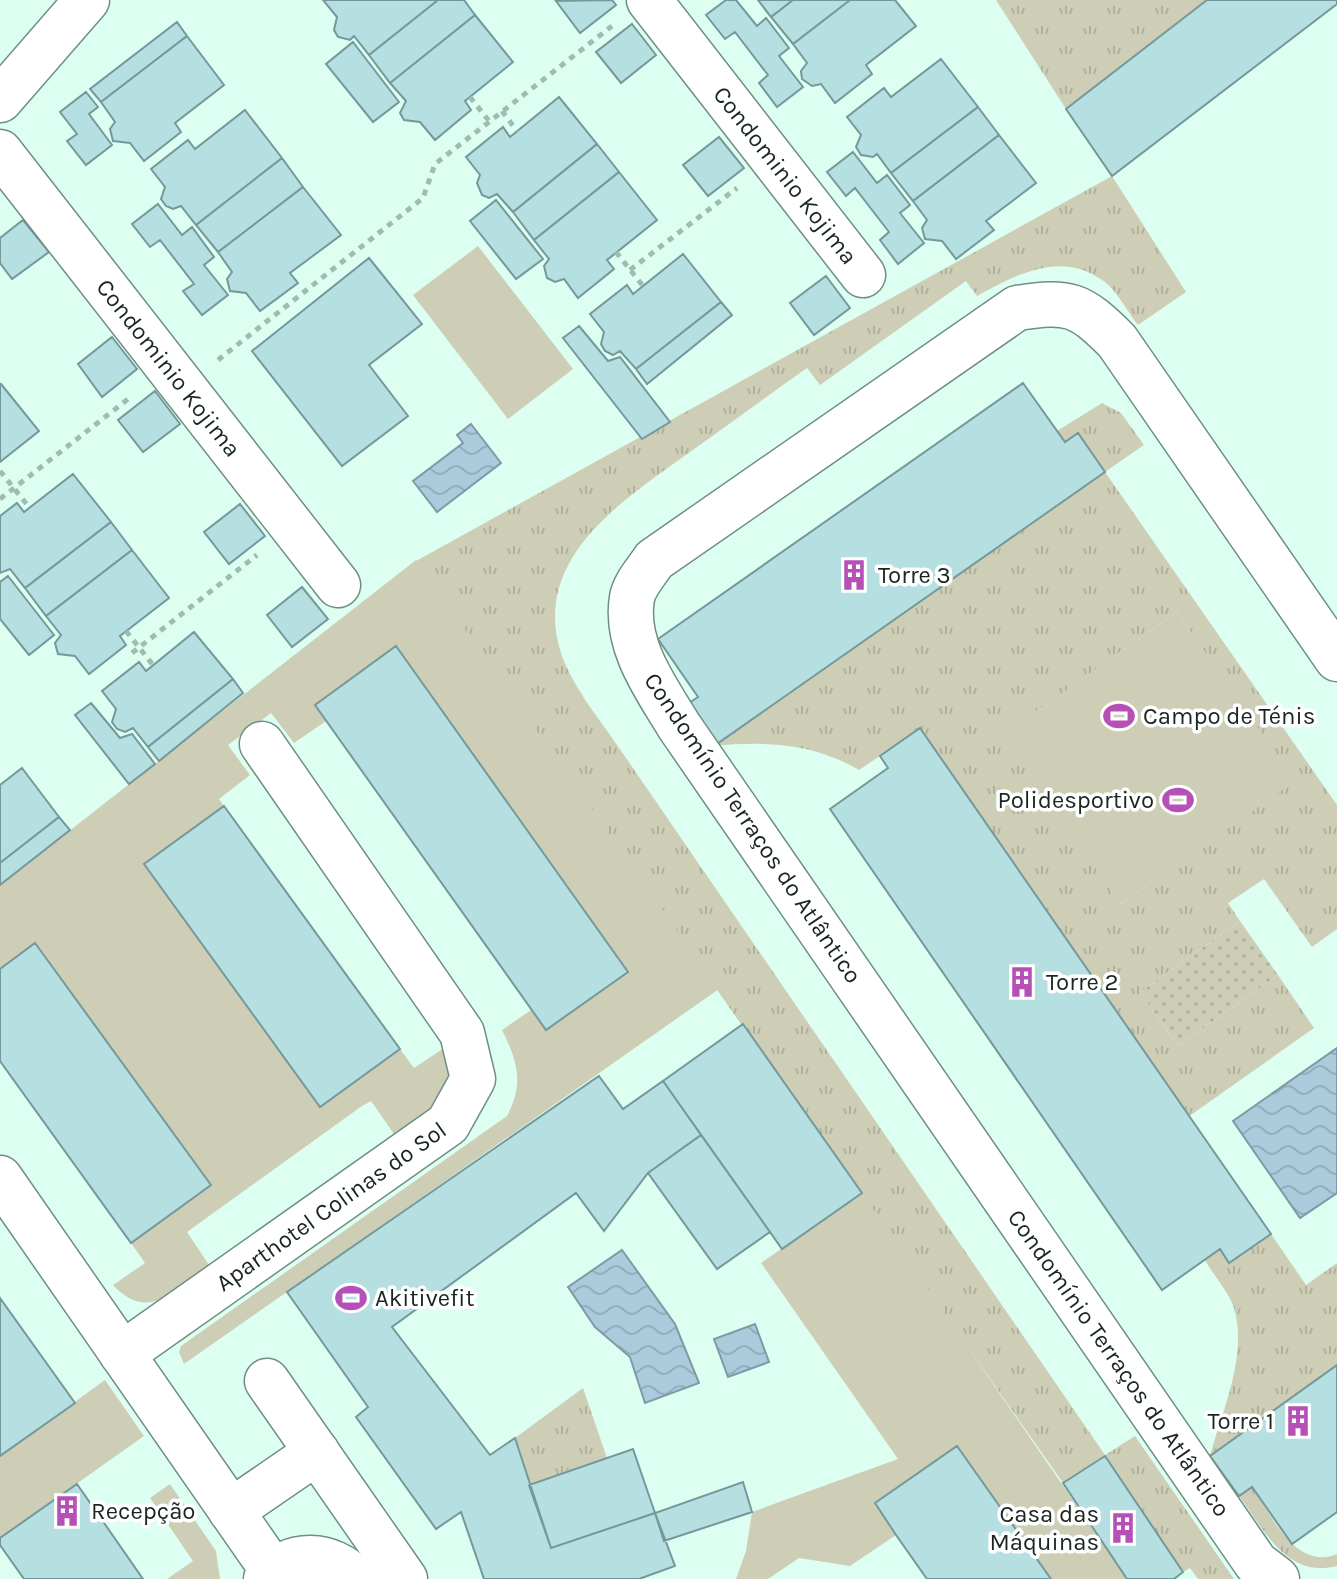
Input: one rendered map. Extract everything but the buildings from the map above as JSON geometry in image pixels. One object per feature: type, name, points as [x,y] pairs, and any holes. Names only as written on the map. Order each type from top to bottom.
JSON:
[{"type":"lane","points":[[0,100],[87,0]]},
{"type":"lane","name":"Condominio Kojima","points":[[634,10],[863,275]]},
{"type":"lane","name":"Condominio Kojima","points":[[0,152],[338,585]]},
{"type":"lane","name":"Condomínio Terraços do Atlântico","points":[[1277,1579],[1256,1563],[679,726],[647,672],[631,631],[632,595],[654,560],[1017,308],[1057,302],[1093,317],[1117,341],[1337,659]]},
{"type":"lane","name":"Aparthotel Colinas do Sol","points":[[122,1354],[448,1124],[473,1079],[462,1033],[262,744]]},
{"type":"lane","points":[[0,1178],[231,1511],[269,1575],[309,1557],[329,1560],[347,1569],[356,1579]]},
{"type":"lane","points":[[267,1381],[405,1579]]},
{"type":"lane","points":[[231,1511],[317,1452]]},
{"type":"path","points":[[209,367],[423,198],[435,164],[634,10]]},
{"type":"path","points":[[470,97],[489,121]]},
{"type":"path","points":[[502,111],[517,131]]},
{"type":"path","points":[[630,270],[745,181]]},
{"type":"path","points":[[616,252],[643,286]]},
{"type":"path","points":[[0,499],[140,390]]},
{"type":"path","points":[[0,471],[29,507]]},
{"type":"path","points":[[132,653],[266,548]]},
{"type":"path","points":[[126,631],[153,665]]},
{"type":"green space","points":[[996,0],[1207,0],[1066,109]]},
{"type":"green space","points":[[1112,176],[1186,292],[1138,325],[1107,284],[1086,271],[1054,266],[1038,269],[1007,280],[977,296],[966,281],[820,385],[807,368],[647,483],[598,525],[578,549],[563,576],[556,606],[557,638],[561,654],[585,699],[1105,1455],[1135,1436],[1234,1579],[1198,1579],[1190,1568],[1183,1572],[1105,1456],[1063,1483],[416,561]]},
{"type":"green space","points":[[478,246],[573,369],[508,419],[413,295]]},
{"type":"green space","points":[[1102,403],[1121,413],[1144,445],[1105,472],[1337,805],[1337,929],[1312,947],[1264,879],[1228,903],[1240,921],[1140,992],[1178,1046],[1278,975],[1314,1028],[1188,1117],[920,729],[859,770],[824,754],[789,746],[714,746],[1104,472],[1078,434],[1065,442],[1057,431]],"holes":[[[1177,612],[1294,781],[1121,904],[1003,735]]]},
{"type":"green space","points":[[416,560],[719,989],[184,1364],[179,1352],[181,1346],[507,1116],[516,1094],[517,1073],[502,1030],[531,1010],[546,1030],[627,972],[397,647],[315,705],[326,721],[294,743],[271,713],[228,745],[250,775],[219,799],[224,806],[145,864],[320,1107],[400,1049],[414,1068],[447,1046],[456,1063],[449,1095],[394,1134],[371,1101],[362,1106],[187,1232],[209,1265],[162,1299],[139,1302],[113,1285],[145,1263],[131,1243],[211,1184],[36,944],[0,969],[0,885]]},
{"type":"green space","points":[[1177,612],[1295,781],[1121,904],[1002,735]]},
{"type":"green space","points":[[1240,921],[1278,975],[1178,1046],[1140,992]]},
{"type":"green space","points":[[862,1193],[1127,1579],[1051,1579],[957,1446],[875,1503],[896,1535],[850,1566],[799,1558],[768,1579],[736,1579],[746,1551],[752,1512],[898,1459],[761,1263]]},
{"type":"green space","points":[[1271,1234],[1306,1285],[1337,1263],[1337,1365],[1210,1456],[1232,1383],[1238,1345],[1232,1302],[1205,1260],[1220,1249],[1230,1263]]},
{"type":"green space","points":[[105,1380],[144,1436],[0,1538],[0,1456]]},
{"type":"green space","points":[[583,1388],[607,1458],[529,1485],[515,1438]]},
{"type":"green space","points":[[170,1484],[216,1551],[220,1579],[167,1579],[193,1561],[150,1498]]},
{"type":"green space","points":[[1252,1487],[1277,1525],[1297,1548],[1309,1555],[1322,1557],[1337,1554],[1337,1566],[1319,1568],[1304,1565],[1279,1549],[1239,1496]]},
{"type":"water","points":[[471,424],[501,463],[437,512],[413,481],[463,443],[457,435]]},
{"type":"water","points":[[1337,1048],[1337,1193],[1300,1218],[1233,1121]]},
{"type":"water","points":[[622,1250],[675,1324],[699,1383],[645,1403],[630,1357],[595,1327],[568,1287]]},
{"type":"water","points":[[755,1324],[769,1362],[728,1377],[714,1339]]},
{"type":"place","name":"Torre 3","points":[[854,575]]},
{"type":"place","name":"Campo de Ténis","points":[[1119,716]]},
{"type":"place","name":"Polidesportivo","points":[[1178,800]]},
{"type":"place","name":"Torre 2","points":[[1022,982]]},
{"type":"place","name":"Akitivefit","points":[[351,1298]]},
{"type":"place","name":"Torre 1","points":[[1298,1421]]},
{"type":"place","name":"Recepção","points":[[67,1511]]},
{"type":"place","name":"Casa das Máquinas","points":[[1123,1528]]}]
